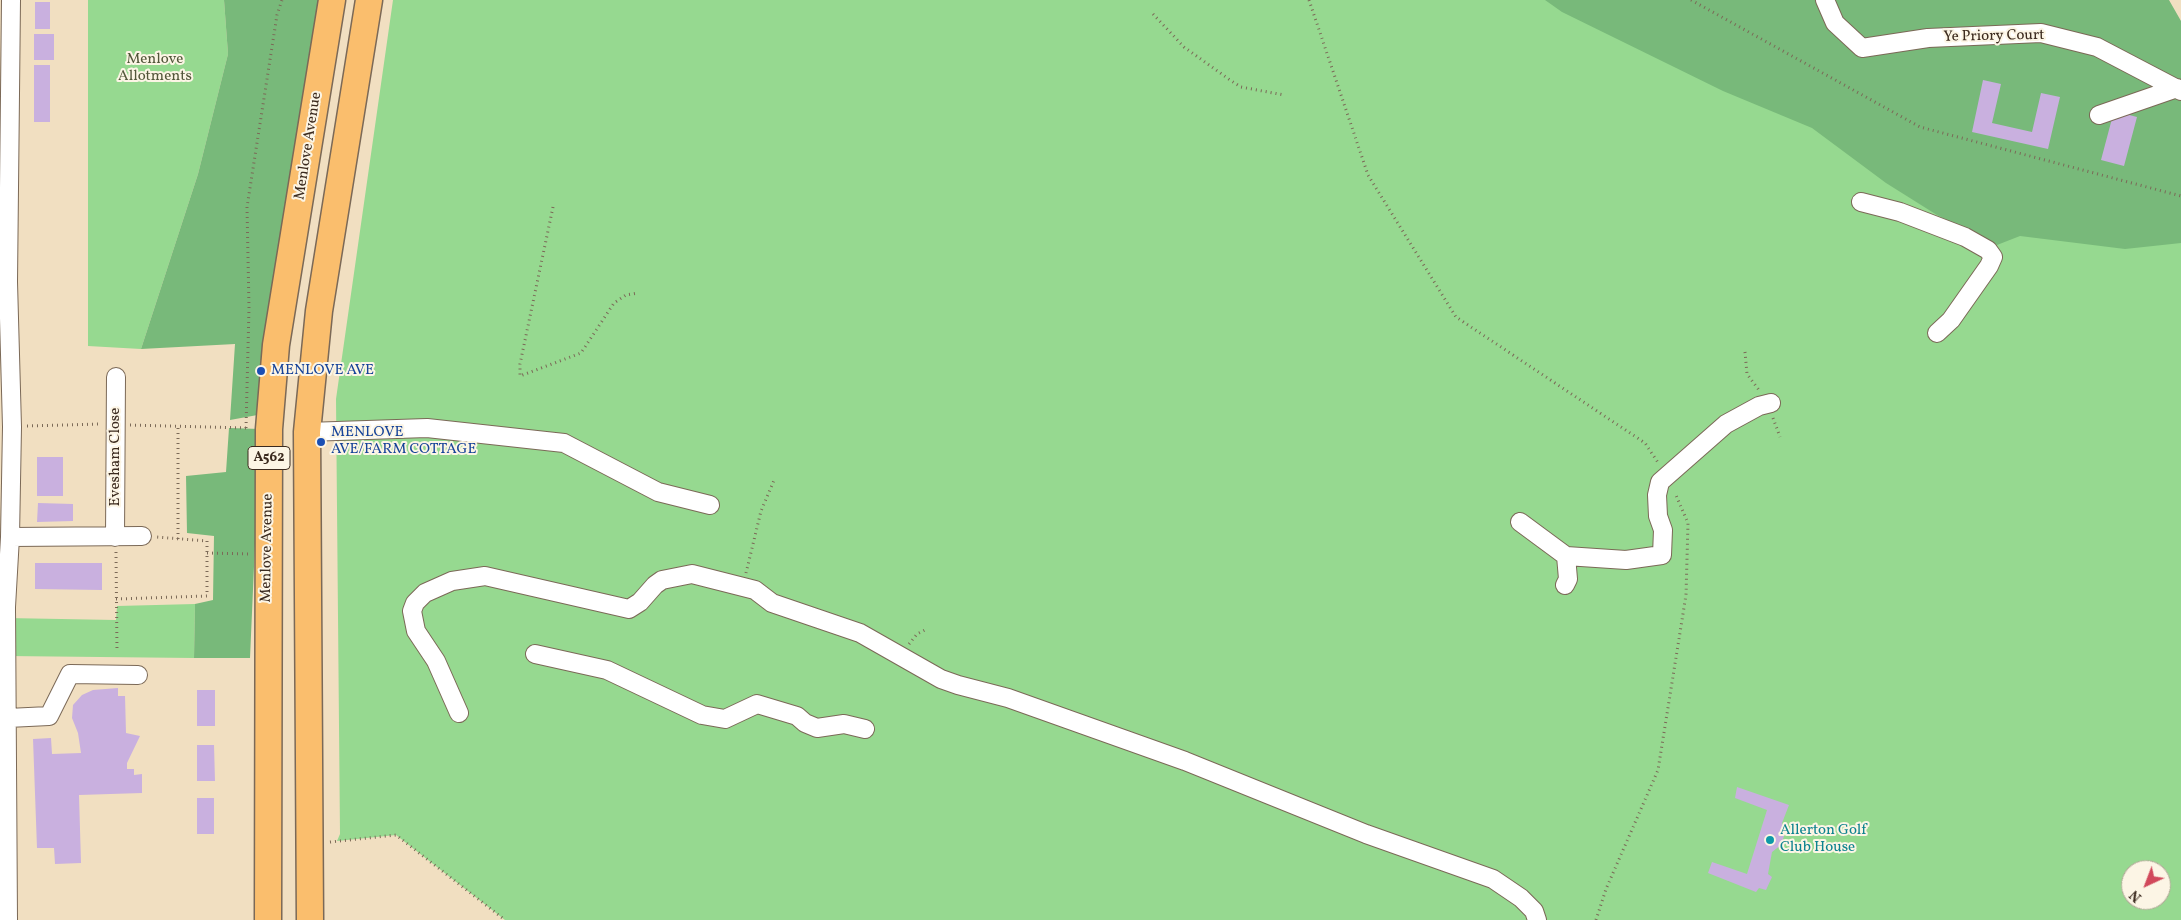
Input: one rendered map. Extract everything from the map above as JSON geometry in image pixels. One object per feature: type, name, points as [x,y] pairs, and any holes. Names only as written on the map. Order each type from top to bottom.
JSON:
[{"type":"highway","name":"Menlove Avenue","points":[[268,920],[268,555],[258,429],[276,345],[332,0]]},
{"type":"highway","name":"A562","points":[[310,920],[307,432],[319,311],[370,0]]},
{"type":"highway","points":[[258,429],[307,432]]},
{"type":"street","points":[[8,920],[4,887],[8,718],[3,607],[10,537],[4,282],[5,87],[11,0]]},
{"type":"street","name":"Ye Priory Court","points":[[1825,0],[1835,23],[1862,48],[1928,38],[2041,33],[2097,47],[2179,90]]},
{"type":"street","name":"Ye Priory Court","points":[[2099,115],[2179,90]]},
{"type":"street","points":[[1861,202],[1900,212],[1972,240],[1988,250],[1993,257],[1989,266],[1951,320],[1937,333]]},
{"type":"street","name":"Evesham Close","points":[[116,377],[116,537]]},
{"type":"street","points":[[1520,522],[1566,556],[1626,560],[1662,555],[1663,530],[1658,516],[1656,495],[1660,482],[1726,424],[1759,406],[1771,403]]},
{"type":"street","points":[[307,432],[427,428],[564,443],[658,492],[710,505]]},
{"type":"street","points":[[10,537],[142,536]]},
{"type":"street","points":[[1565,586],[1568,579],[1566,556]]},
{"type":"street","points":[[459,713],[436,661],[416,631],[412,611],[415,603],[425,593],[452,581],[485,576],[629,609],[635,606],[662,580],[692,574],[755,590],[780,606],[860,633],[941,679],[1008,698],[1185,761],[1366,834],[1493,879],[1521,898],[1534,911],[1537,920]]},
{"type":"street","points":[[535,654],[607,670],[702,715],[724,719],[757,704],[797,716],[805,723],[817,728],[844,724],[865,729]]},
{"type":"street","points":[[8,718],[49,716],[70,674],[138,675]]},
{"type":"path","points":[[8,434],[116,424],[258,429],[249,308],[247,207],[282,0]]},
{"type":"path","points":[[1309,0],[1368,175],[1456,317],[1645,443],[1666,475],[1688,523],[1685,604],[1658,770],[1606,889],[1596,920]]},
{"type":"path","points":[[1691,0],[1920,127],[2181,196]]},
{"type":"path","points":[[1153,14],[1184,48],[1241,87],[1284,95]]},
{"type":"path","points":[[553,208],[520,364],[520,376],[581,353],[614,303],[626,295],[638,293]]},
{"type":"path","points":[[178,426],[178,539]]},
{"type":"path","points":[[741,586],[744,583],[761,511],[775,478]]},
{"type":"path","points":[[116,599],[207,596],[207,541],[142,536]]},
{"type":"path","points":[[116,537],[117,651]]},
{"type":"path","points":[[207,554],[268,555]]},
{"type":"path","points":[[901,655],[917,634],[927,629]]},
{"type":"path","points":[[327,842],[396,835],[505,920]]},
{"type":"green space","name":"Menlove Allotments","points":[[88,0],[224,0],[228,54],[198,174],[141,349],[88,346]]},
{"type":"green space","points":[[224,0],[319,0],[263,414],[230,420],[235,344],[141,349],[198,174],[228,54]]},
{"type":"green space","points":[[393,0],[1691,0],[2181,196],[2181,920],[505,920],[396,835],[337,841],[340,834],[336,399]]},
{"type":"green space","points":[[1545,0],[2169,0],[2181,21],[2181,243],[2125,249],[2020,236],[1997,245],[1937,215],[1886,183],[1812,128],[1723,91],[1562,12]]},
{"type":"green space","points":[[229,428],[260,429],[250,658],[194,658],[195,604],[213,600],[214,536],[187,533],[186,476],[226,472]]},
{"type":"green space","points":[[195,604],[194,658],[7,656],[6,618],[116,620],[117,606]]},
{"type":"building","points":[[35,2],[50,2],[50,29],[35,29]]},
{"type":"building","points":[[34,34],[54,34],[54,60],[34,60]]},
{"type":"building","points":[[34,65],[50,65],[50,122],[34,122]]},
{"type":"building","points":[[1983,80],[2001,84],[1992,123],[2032,132],[2041,93],[2060,97],[2048,149],[1972,132]]},
{"type":"building","points":[[2114,111],[2137,117],[2124,166],[2101,160]]},
{"type":"building","points":[[37,457],[63,457],[63,496],[37,496]]},
{"type":"building","points":[[38,503],[73,504],[73,521],[37,522]]},
{"type":"building","points":[[35,563],[102,563],[102,590],[35,589]]},
{"type":"building","points":[[118,688],[118,696],[125,696],[126,733],[140,736],[127,763],[127,769],[134,769],[134,775],[142,774],[142,793],[79,795],[81,863],[55,864],[54,848],[37,848],[33,739],[51,738],[52,754],[81,753],[78,733],[72,718],[73,705],[82,695],[93,690]]},
{"type":"building","points":[[197,690],[215,690],[215,726],[197,726]]},
{"type":"building","points":[[197,745],[214,745],[215,781],[197,781]]},
{"type":"building","name":"Allerton Golf Club House","points":[[1737,787],[1789,805],[1782,823],[1784,836],[1781,845],[1772,852],[1768,874],[1772,877],[1766,890],[1759,888],[1756,892],[1708,873],[1712,862],[1747,874],[1767,810],[1735,798]]},
{"type":"building","points":[[197,798],[214,798],[214,834],[197,834]]},
{"type":"place","name":"MENLOVE AVE","points":[[261,371]]},
{"type":"place","name":"MENLOVE AVE/FARM COTTAGE","points":[[321,442]]},
{"type":"place","name":"Allerton Golf Club House","points":[[1770,840]]}]
